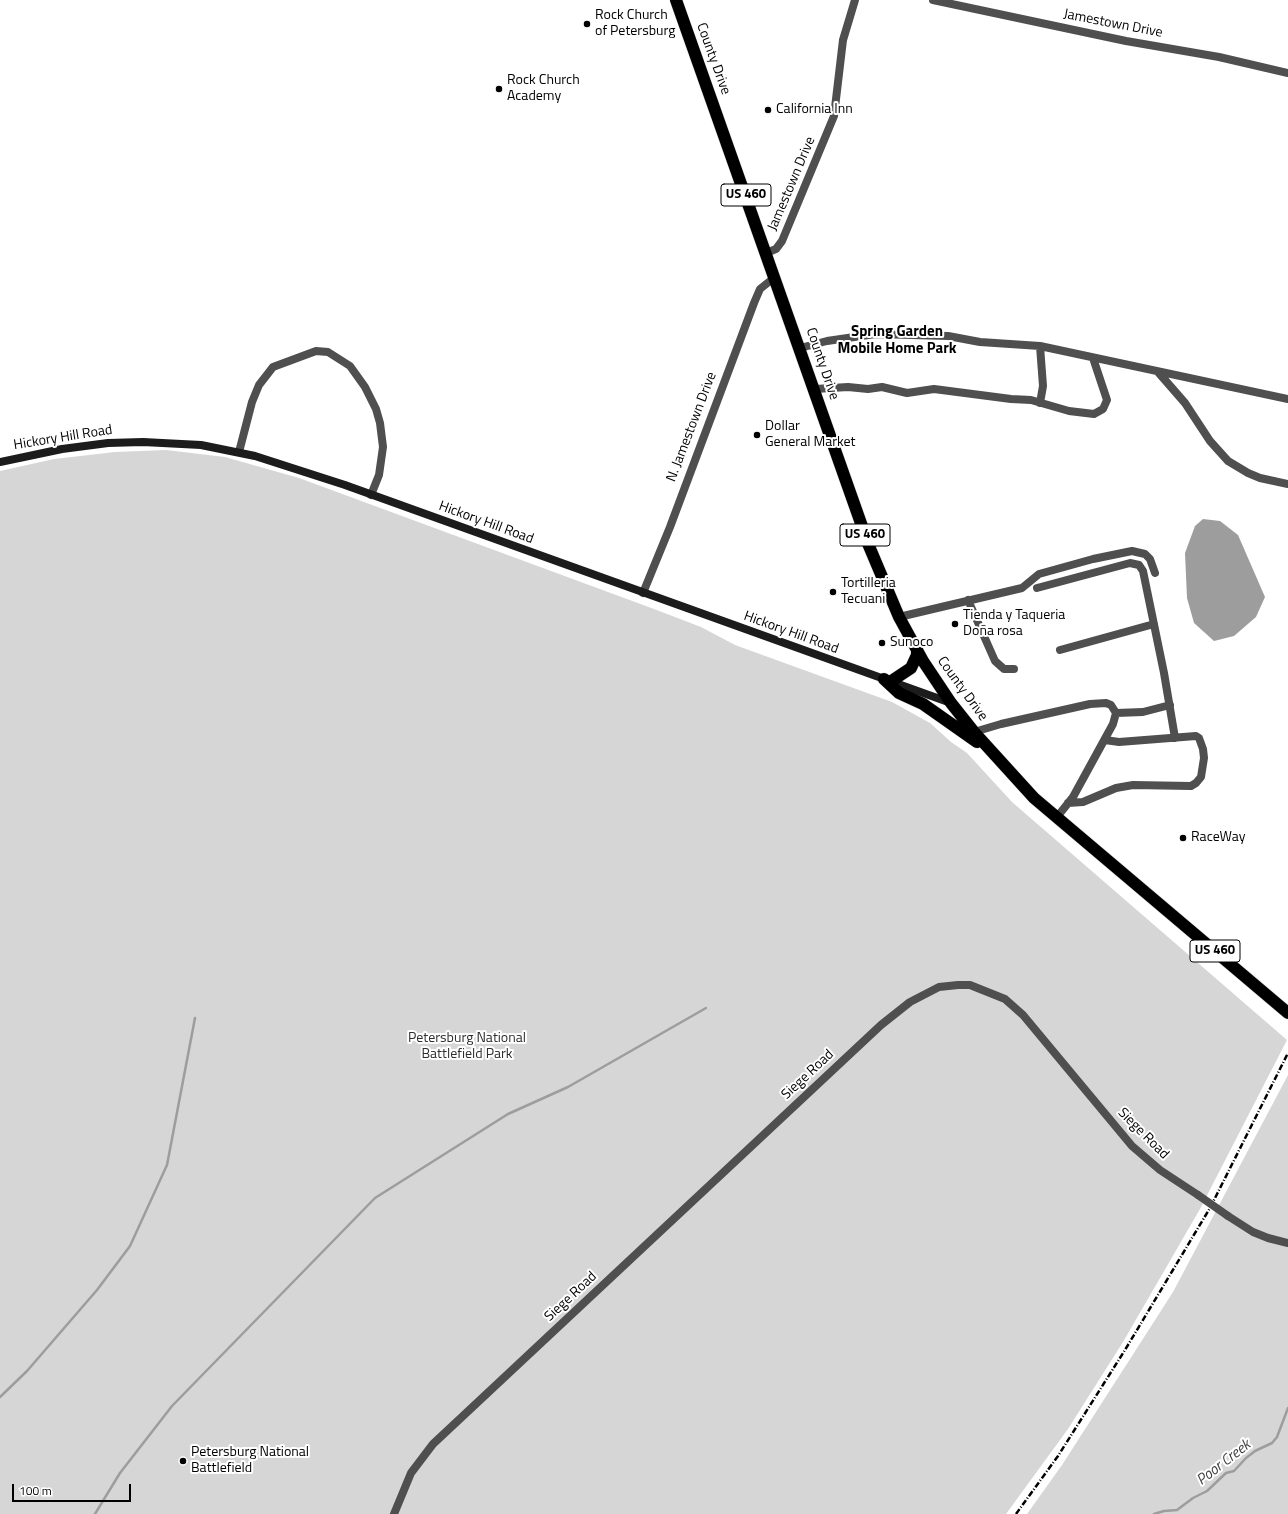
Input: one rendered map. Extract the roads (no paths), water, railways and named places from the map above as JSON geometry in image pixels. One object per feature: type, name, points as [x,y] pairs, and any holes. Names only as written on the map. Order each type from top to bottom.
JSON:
[{"type":"highway","name":"County Drive","points":[[676,0],[815,389],[869,546],[899,617],[917,650],[951,703],[990,751],[1029,794],[1288,1013]]},
{"type":"highway","points":[[917,650],[917,655],[911,668],[887,681],[899,693],[923,704],[990,751]]},
{"type":"street","name":"Jamestown Drive","points":[[766,253],[776,249],[782,241],[834,116],[843,40],[855,0]]},
{"type":"street","name":"Jamestown Drive","points":[[933,0],[1126,41],[1219,57],[1288,73]]},
{"type":"street","name":"N. Jamestown Drive","points":[[643,594],[665,541],[754,303],[760,289],[775,277]]},
{"type":"street","points":[[800,348],[827,341],[875,334],[948,336],[980,342],[1040,346],[1288,399]]},
{"type":"street","points":[[1040,346],[1043,386],[1040,403]]},
{"type":"street","points":[[239,452],[252,402],[259,385],[273,367],[316,351],[328,352],[350,366],[365,387],[376,409],[380,423],[383,447],[379,475],[371,495]]},
{"type":"street","points":[[815,389],[848,387],[868,389],[882,387],[912,393],[934,389],[1031,400],[1050,406],[1094,414],[1103,409],[1107,400],[1093,358]]},
{"type":"street","points":[[1157,372],[1185,403],[1210,441],[1228,461],[1248,474],[1288,484]]},
{"type":"street","name":"Hickory Hill Road","points":[[0,462],[62,449],[108,443],[178,442],[239,452],[289,466],[951,703]]},
{"type":"street","points":[[899,617],[1022,588],[1039,574],[1132,550],[1145,554],[1150,559],[1155,573]]},
{"type":"street","points":[[1037,588],[1098,571],[1135,563],[1139,565],[1143,572],[1154,624],[1170,705],[1174,738]]},
{"type":"street","points":[[968,600],[995,661],[1004,669],[1014,669]]},
{"type":"street","points":[[1060,650],[1154,624]]},
{"type":"street","points":[[974,732],[1001,724],[1090,704],[1106,703],[1112,705],[1116,713],[1113,724],[1068,803],[1057,817]]},
{"type":"street","points":[[1116,713],[1143,712],[1170,705]]},
{"type":"street","points":[[1068,803],[1083,802],[1116,788],[1133,785],[1188,786],[1196,783],[1201,777],[1204,768],[1204,754],[1201,742],[1196,736],[1119,742],[1105,740]]},
{"type":"street","name":"Siege Road","points":[[394,1514],[411,1473],[433,1444],[880,1025],[910,1002],[939,987],[949,985],[970,985],[1005,999],[1023,1015],[1132,1146],[1160,1170],[1253,1232],[1268,1238],[1288,1243]]},
{"type":"waterway","points":[[95,1514],[120,1473],[172,1406],[375,1198],[508,1114],[568,1087],[706,1008]]},
{"type":"waterway","points":[[0,1397],[27,1371],[97,1290],[130,1246],[167,1165],[195,1018]]},
{"type":"waterway","name":"Poor Creek","points":[[1154,1514],[1164,1511],[1177,1510],[1193,1498],[1207,1491],[1226,1473],[1234,1471],[1255,1451],[1272,1443],[1277,1437],[1288,1408]]},
{"type":"railway","points":[[1016,1514],[1058,1456],[1125,1350],[1210,1208],[1288,1053]]},
{"type":"place","name":"Rock Church of Petersburg","points":[[587,24]]},
{"type":"place","name":"Rock Church Academy","points":[[499,89]]},
{"type":"place","name":"California Inn","points":[[768,110]]},
{"type":"place","name":"Dollar General Market","points":[[757,435]]},
{"type":"place","name":"Tortilleria Tecuani","points":[[833,592]]},
{"type":"place","name":"Tienda y Taqueria Doña rosa","points":[[955,624]]},
{"type":"place","name":"Sunoco","points":[[882,643]]},
{"type":"place","name":"RaceWay","points":[[1183,838]]},
{"type":"place","name":"Petersburg National Battlefield","points":[[183,1461]]},
{"type":"district","name":"Spring Garden Mobile Home Park","points":[[897,340]]},
{"type":"park label","name":"Petersburg National Battlefield Park","points":[[467,1048]]}]
